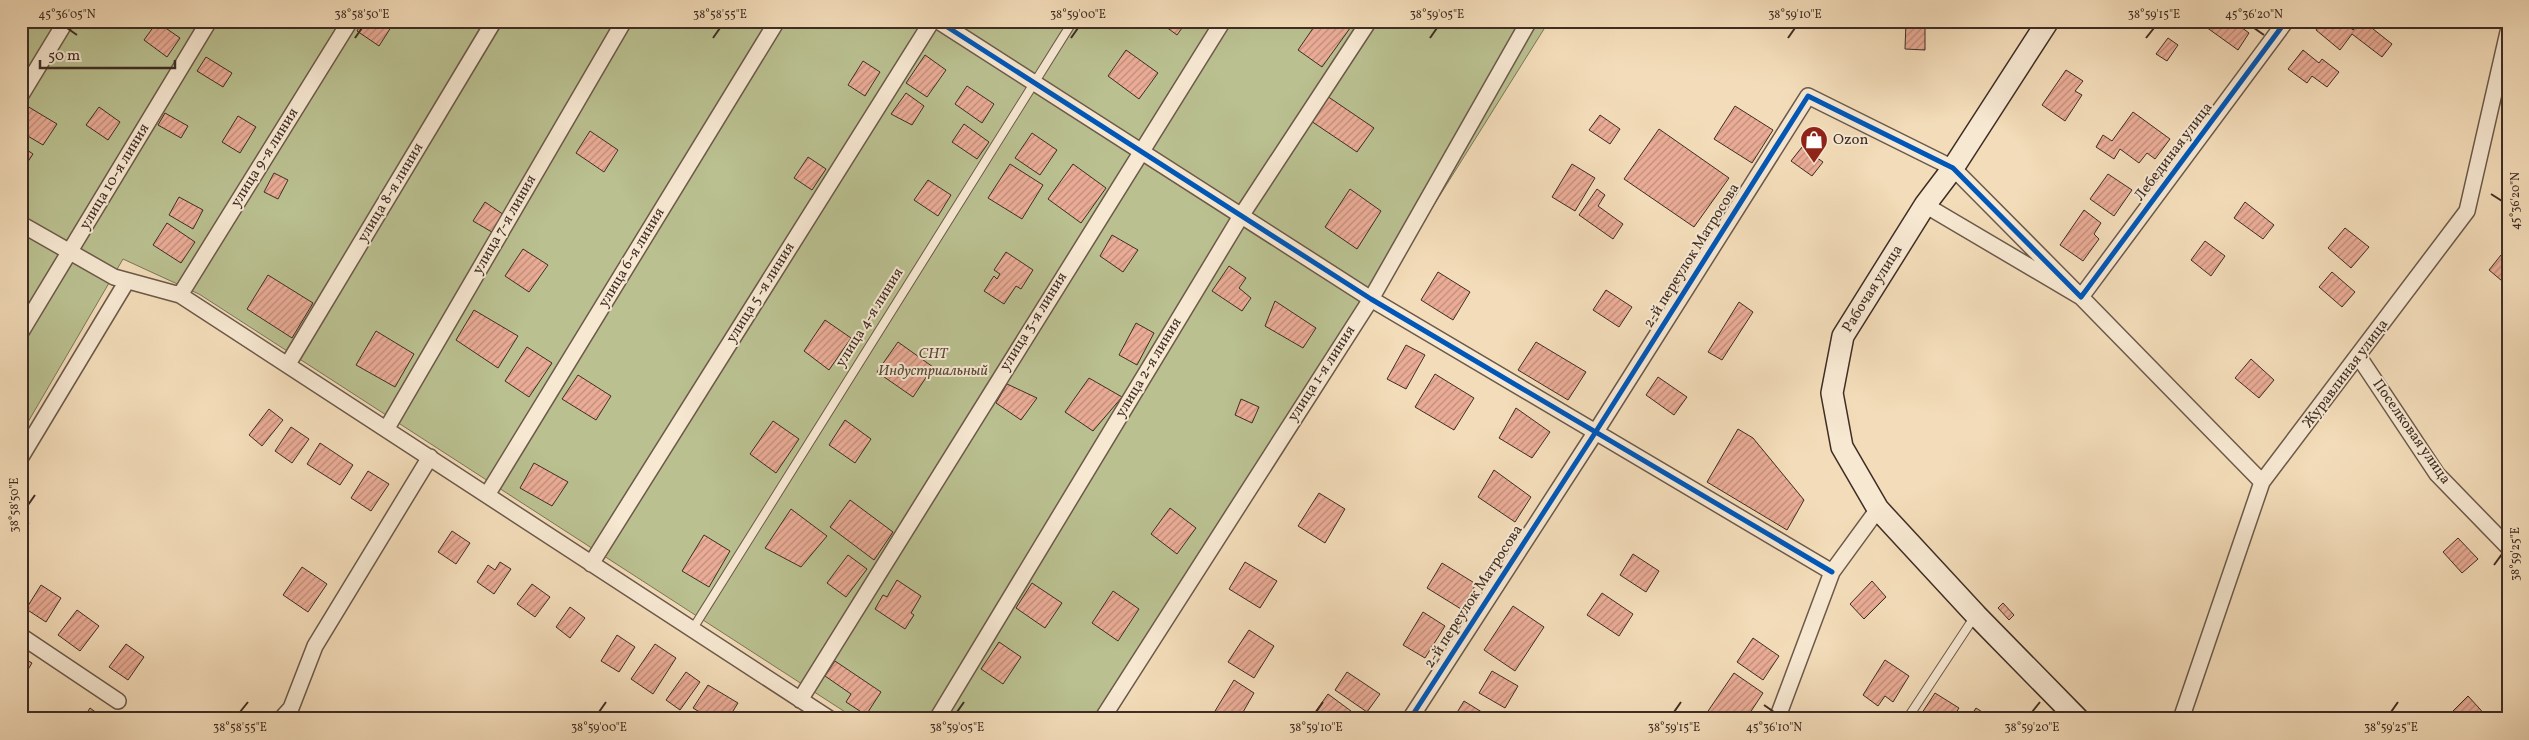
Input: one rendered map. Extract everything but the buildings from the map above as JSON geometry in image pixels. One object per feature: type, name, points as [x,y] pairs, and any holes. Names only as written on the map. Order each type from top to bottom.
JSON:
[{"type":"main road","name":"Рабочая улица","points":[[2048,21],[1953,168],[1925,205],[1843,336],[1832,393],[1842,447],[1878,509],[1976,615],[2078,719]]},
{"type":"street","points":[[21,95],[66,21]]},
{"type":"street","name":"улица 10-я линия","points":[[21,332],[209,21]]},
{"type":"street","name":"улица 9-я линия","points":[[180,295],[350,21]]},
{"type":"street","name":"улица 8-я линия","points":[[288,364],[494,21]]},
{"type":"street","name":"улица 7-я линия","points":[[387,428],[624,21]]},
{"type":"street","name":"улица 6-я линия","points":[[487,495],[777,21]]},
{"type":"street","name":"улица 5 -я линия","points":[[591,564],[932,21]]},
{"type":"street","points":[[938,21],[1370,299],[1832,572]]},
{"type":"street","name":"улица 3-я линия","points":[[800,700],[1139,152],[1223,21]]},
{"type":"street","name":"улица 2-я линия","points":[[936,719],[1241,216],[1369,21]]},
{"type":"street","name":"улица 1-я линия","points":[[1102,719],[1370,299],[1529,21]]},
{"type":"street","name":"Лебединая улица","points":[[2081,296],[2286,21]]},
{"type":"street","name":"Журавлиная улица","points":[[2181,719],[2262,482],[2359,357],[2467,211],[2508,32]]},
{"type":"street","name":"2-й переулок Матросова","points":[[1410,719],[1595,433],[1808,96],[1953,168],[2081,296]]},
{"type":"street","points":[[1925,205],[2081,296],[2262,482]]},
{"type":"street","points":[[21,224],[114,278],[180,295],[387,428],[692,631],[830,719]]},
{"type":"street","points":[[21,457],[127,280]]},
{"type":"street","name":"Поселковая улица","points":[[2359,357],[2437,474],[2508,547]]},
{"type":"street","points":[[281,719],[291,708],[315,646],[430,457]]},
{"type":"street","points":[[1777,719],[1832,572],[1878,509]]},
{"type":"street","points":[[21,636],[118,701]]},
{"type":"lane","name":"улица 4-я линия","points":[[692,631],[1073,21]]},
{"type":"lane","points":[[1907,719],[1976,615]]},
{"type":"green space","name":"СНТ Индустриальный","points":[[21,21],[1549,21],[1112,719],[856,719],[199,294],[123,259],[21,434]]},
{"type":"cycle path","points":[[938,21],[1371,299],[1832,572]]},
{"type":"cycle path","points":[[1410,719],[1595,433],[1808,96],[1953,168],[2081,297],[2286,21]]},
{"type":"place","name":"Ozon","points":[[1814,164]]}]
